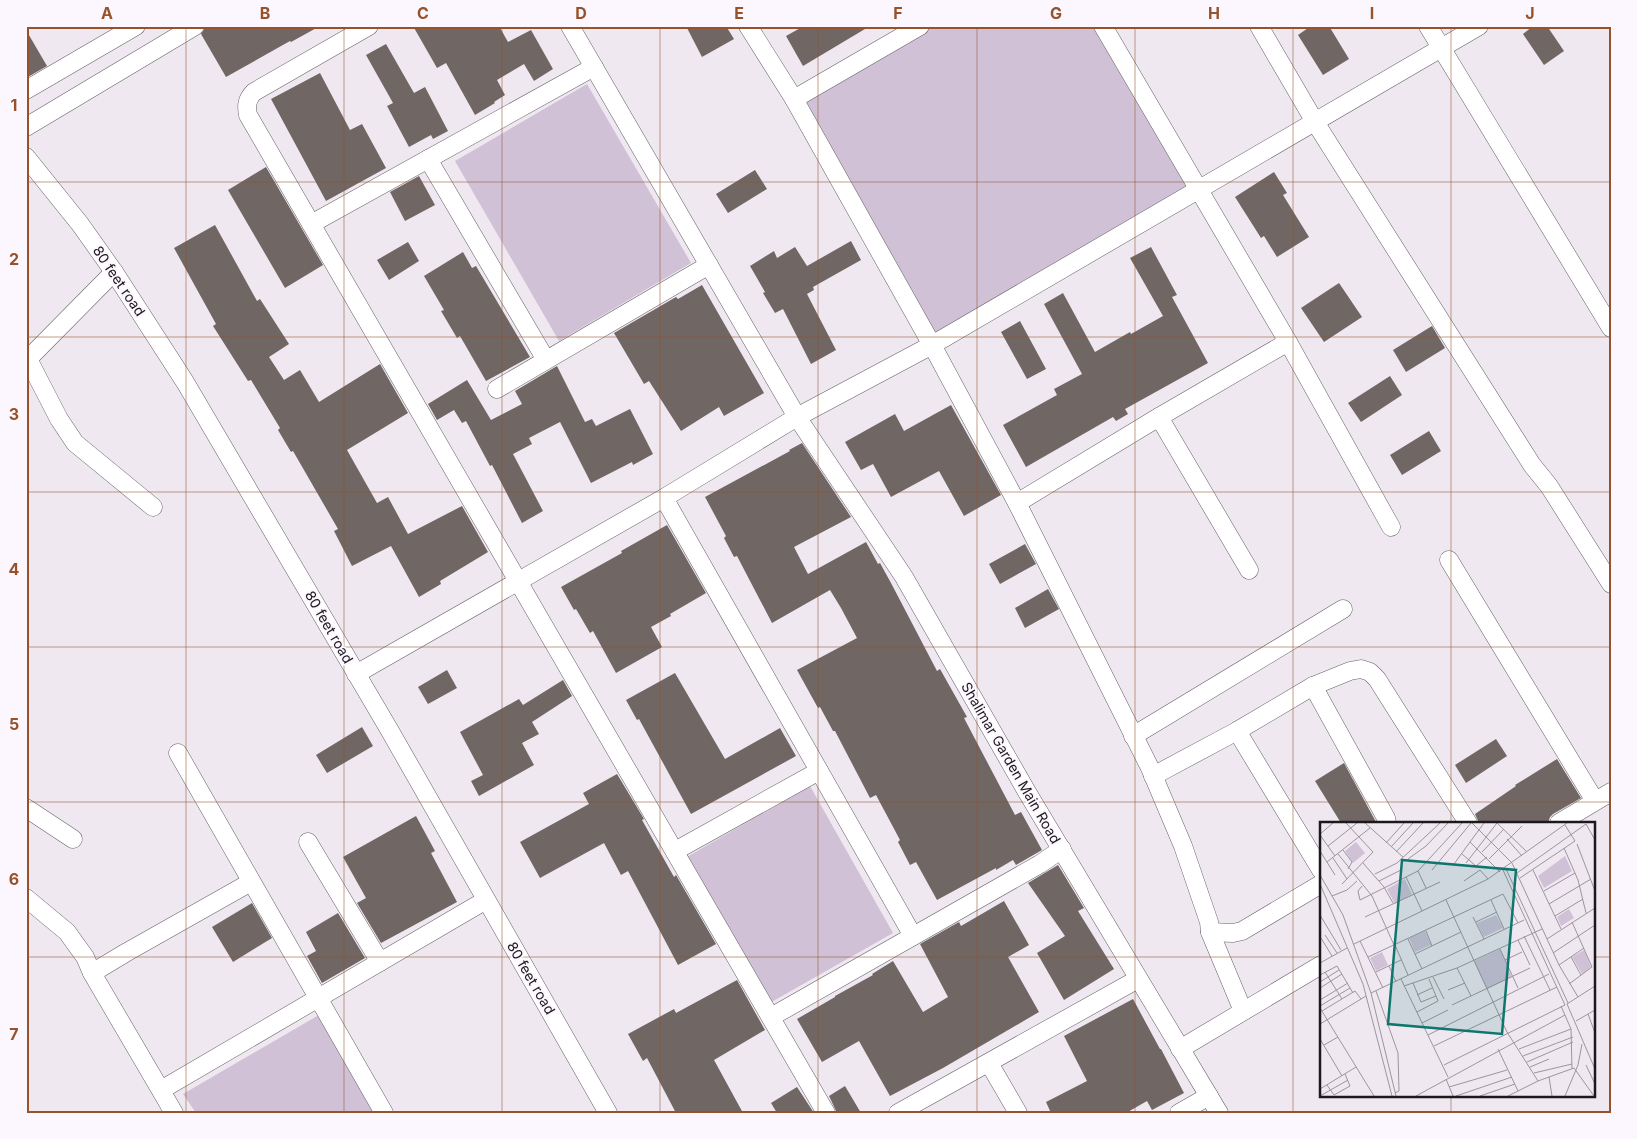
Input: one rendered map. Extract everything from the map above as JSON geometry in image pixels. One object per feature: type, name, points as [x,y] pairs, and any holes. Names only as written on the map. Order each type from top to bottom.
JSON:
[{"type":"street","points":[[26,90],[136,26]]},
{"type":"street","points":[[26,127],[195,26]]},
{"type":"street","points":[[369,26],[254,92],[249,97],[246,106],[248,115],[826,1113]]},
{"type":"street","name":"Shalimar Garden Main Road","points":[[570,26],[797,417],[904,577],[1027,792],[1219,1113]]},
{"type":"street","points":[[748,26],[794,99],[932,345],[1017,503],[1153,776],[1183,846],[1209,922],[1210,932],[1243,1011]]},
{"type":"street","points":[[794,99],[901,31],[920,26]]},
{"type":"street","points":[[1103,26],[1288,342],[1392,527]]},
{"type":"street","points":[[1259,26],[1315,122],[1532,465],[1549,486],[1611,584]]},
{"type":"street","points":[[1428,26],[1611,328]]},
{"type":"street","points":[[356,674],[664,498],[797,417],[932,345],[1199,191],[1479,26]]},
{"type":"street","points":[[311,224],[594,68]]},
{"type":"street","points":[[428,159],[546,360]]},
{"type":"street","name":"80 feet road","points":[[27,160],[80,224],[114,272],[185,382],[356,674],[608,1113]]},
{"type":"street","points":[[497,389],[709,265]]},
{"type":"street","points":[[114,272],[28,359],[59,418],[75,443],[153,508]]},
{"type":"street","points":[[1017,503],[1288,342]]},
{"type":"street","points":[[1159,417],[1249,570]]},
{"type":"street","points":[[664,498],[913,936]]},
{"type":"street","points":[[1449,560],[1595,801]]},
{"type":"street","points":[[1133,736],[1342,609]]},
{"type":"street","points":[[1153,776],[1237,731],[1313,686],[1350,671],[1361,669],[1370,672],[1377,679],[1467,822]]},
{"type":"street","points":[[1313,686],[1387,822]]},
{"type":"street","points":[[1237,731],[1320,868]]},
{"type":"street","points":[[178,753],[384,1113]]},
{"type":"street","points":[[675,851],[819,771]]},
{"type":"street","points":[[1561,822],[1611,792]]},
{"type":"street","points":[[26,808],[72,839]]},
{"type":"street","points":[[308,842],[380,962]]},
{"type":"street","points":[[771,1017],[1040,864],[1062,849]]},
{"type":"street","points":[[92,973],[251,882]]},
{"type":"street","points":[[1210,932],[1233,933],[1242,931],[1320,885]]},
{"type":"street","points":[[26,898],[67,932],[85,957],[92,973],[174,1113]]},
{"type":"street","points":[[161,1090],[486,900]]},
{"type":"street","points":[[1180,1049],[1320,966]]},
{"type":"street","points":[[898,1113],[1138,979]]},
{"type":"street","points":[[989,1063],[1018,1113]]},
{"type":"street","points":[[1179,1113],[1209,1096]]},
{"type":"shaded area","points":[[920,26],[1103,26],[1199,191],[932,345],[794,99]]},
{"type":"shaded area","points":[[587,84],[691,263],[559,341],[455,161]]},
{"type":"shaded area","points":[[810,786],[893,933],[768,1004],[685,858]]},
{"type":"shaded area","points":[[324,1012],[393,1113],[196,1113],[183,1094]]},
{"type":"building","points":[[206,26],[320,26],[226,77],[201,34]]},
{"type":"building","points":[[413,26],[499,26],[508,42],[531,30],[553,69],[534,81],[524,64],[497,80],[505,95],[475,115],[446,63],[437,68]]},
{"type":"building","points":[[686,26],[726,26],[734,39],[702,57]]},
{"type":"building","points":[[804,26],[870,26],[803,66],[786,36]]},
{"type":"building","points":[[1311,26],[1329,26],[1349,59],[1323,75],[1298,35]]},
{"type":"building","points":[[1533,26],[1547,26],[1564,51],[1544,65],[1523,34]]},
{"type":"building","points":[[26,30],[47,66],[26,78]]},
{"type":"building","points":[[386,44],[414,93],[425,87],[448,131],[433,139],[431,135],[409,147],[387,106],[393,103],[366,55]]},
{"type":"building","points":[[320,73],[350,130],[362,124],[386,168],[326,201],[271,99]]},
{"type":"building","points":[[266,167],[323,265],[285,288],[228,190]]},
{"type":"building","points":[[755,170],[767,189],[728,213],[716,194]]},
{"type":"building","points":[[1274,172],[1287,193],[1283,195],[1309,237],[1277,257],[1264,236],[1261,238],[1235,197]]},
{"type":"building","points":[[419,176],[435,205],[405,221],[390,192]]},
{"type":"building","points":[[215,225],[257,301],[260,299],[289,344],[269,357],[284,380],[300,370],[319,402],[380,364],[408,413],[347,450],[377,503],[388,497],[408,534],[462,506],[488,552],[440,581],[441,584],[419,597],[391,546],[352,566],[334,531],[338,529],[293,451],[291,452],[278,430],[280,428],[251,380],[248,381],[213,326],[216,324],[174,248]]},
{"type":"building","points":[[851,241],[861,260],[813,287],[814,290],[807,294],[836,350],[811,364],[783,309],[775,313],[750,266],[774,251],[777,258],[795,247],[807,266]]},
{"type":"building","points":[[408,242],[419,261],[389,280],[377,260]]},
{"type":"building","points":[[1151,247],[1177,295],[1172,297],[1208,363],[1125,409],[1128,414],[1116,421],[1113,417],[1026,467],[1003,425],[1057,395],[1054,389],[1082,374],[1044,304],[1063,293],[1095,352],[1130,332],[1131,334],[1163,316],[1130,258]]},
{"type":"building","points":[[463,252],[472,268],[476,266],[530,357],[486,381],[460,336],[457,338],[441,311],[444,310],[424,276]]},
{"type":"building","points":[[1339,283],[1362,317],[1324,342],[1301,308]]},
{"type":"building","points":[[702,285],[764,393],[724,416],[719,407],[681,431],[649,381],[644,384],[614,333],[676,297],[678,299]]},
{"type":"building","points":[[1020,321],[1046,369],[1027,379],[1001,332]]},
{"type":"building","points":[[1432,326],[1445,348],[1406,372],[1393,350]]},
{"type":"building","points":[[557,366],[585,422],[592,419],[596,426],[630,409],[653,454],[633,465],[632,462],[591,483],[560,422],[529,438],[532,444],[513,454],[543,511],[522,523],[492,465],[490,466],[466,421],[462,423],[454,410],[437,420],[428,404],[467,380],[491,420],[522,404],[515,391]]},
{"type":"building","points":[[1390,376],[1402,395],[1361,422],[1348,403]]},
{"type":"building","points":[[951,405],[1001,495],[964,516],[939,471],[891,497],[873,464],[861,470],[845,442],[895,414],[904,431]]},
{"type":"building","points":[[1429,431],[1441,451],[1402,475],[1390,455]]},
{"type":"building","points":[[802,443],[851,517],[794,547],[808,574],[866,542],[878,564],[880,563],[937,671],[940,669],[967,717],[964,718],[1015,815],[1021,812],[1042,850],[1016,865],[1013,860],[996,870],[996,868],[937,900],[916,862],[910,865],[898,842],[900,840],[876,795],[870,798],[835,731],[833,731],[820,707],[818,708],[797,670],[857,638],[841,608],[830,590],[772,623],[737,556],[734,557],[724,538],[726,536],[705,497]]},
{"type":"building","points":[[667,525],[706,593],[651,627],[662,647],[616,673],[593,631],[590,633],[561,587]]},
{"type":"building","points":[[1025,544],[1036,564],[1000,584],[989,564]]},
{"type":"building","points":[[1048,589],[1059,609],[1025,628],[1015,608]]},
{"type":"building","points":[[447,670],[457,688],[428,704],[418,687]]},
{"type":"building","points":[[675,673],[725,759],[780,728],[796,756],[691,814],[639,719],[637,720],[626,700]]},
{"type":"building","points":[[563,680],[572,696],[532,722],[539,734],[522,743],[534,765],[479,796],[471,781],[483,775],[460,732],[519,699],[523,705]]},
{"type":"building","points":[[362,727],[373,746],[327,773],[316,755]]},
{"type":"building","points":[[1496,739],[1507,756],[1466,783],[1455,765]]},
{"type":"building","points":[[1557,759],[1581,798],[1553,814],[1548,822],[1479,822],[1475,814],[1515,785]]},
{"type":"building","points":[[1344,763],[1376,822],[1340,822],[1315,781]]},
{"type":"building","points":[[617,774],[644,819],[642,820],[674,877],[676,875],[716,944],[678,965],[628,871],[621,875],[604,843],[540,878],[520,842],[589,804],[583,793]]},
{"type":"building","points":[[416,816],[435,851],[431,853],[457,902],[381,943],[357,903],[366,898],[343,857]]},
{"type":"building","points":[[1058,865],[1084,908],[1078,911],[1114,969],[1064,1000],[1037,953],[1065,936],[1028,883]]},
{"type":"building","points":[[1004,901],[1029,945],[1008,957],[1039,1012],[943,1068],[890,1096],[859,1041],[822,1062],[797,1019],[873,975],[893,961],[923,1012],[948,997],[920,944],[959,922],[961,926]]},
{"type":"building","points":[[252,903],[272,938],[233,962],[212,927]]},
{"type":"building","points":[[338,913],[365,958],[322,983],[307,956],[316,951],[306,932]]},
{"type":"building","points":[[737,980],[765,1030],[714,1060],[743,1113],[676,1113],[647,1058],[643,1061],[628,1034],[674,1009],[676,1013]]},
{"type":"building","points":[[1133,999],[1184,1093],[1152,1110],[1147,1101],[1126,1113],[1051,1113],[1046,1102],[1087,1081],[1064,1036]]},
{"type":"building","points":[[845,1086],[861,1113],[837,1113],[829,1096]]},
{"type":"building","points":[[797,1087],[814,1113],[777,1113],[771,1103]]}]
